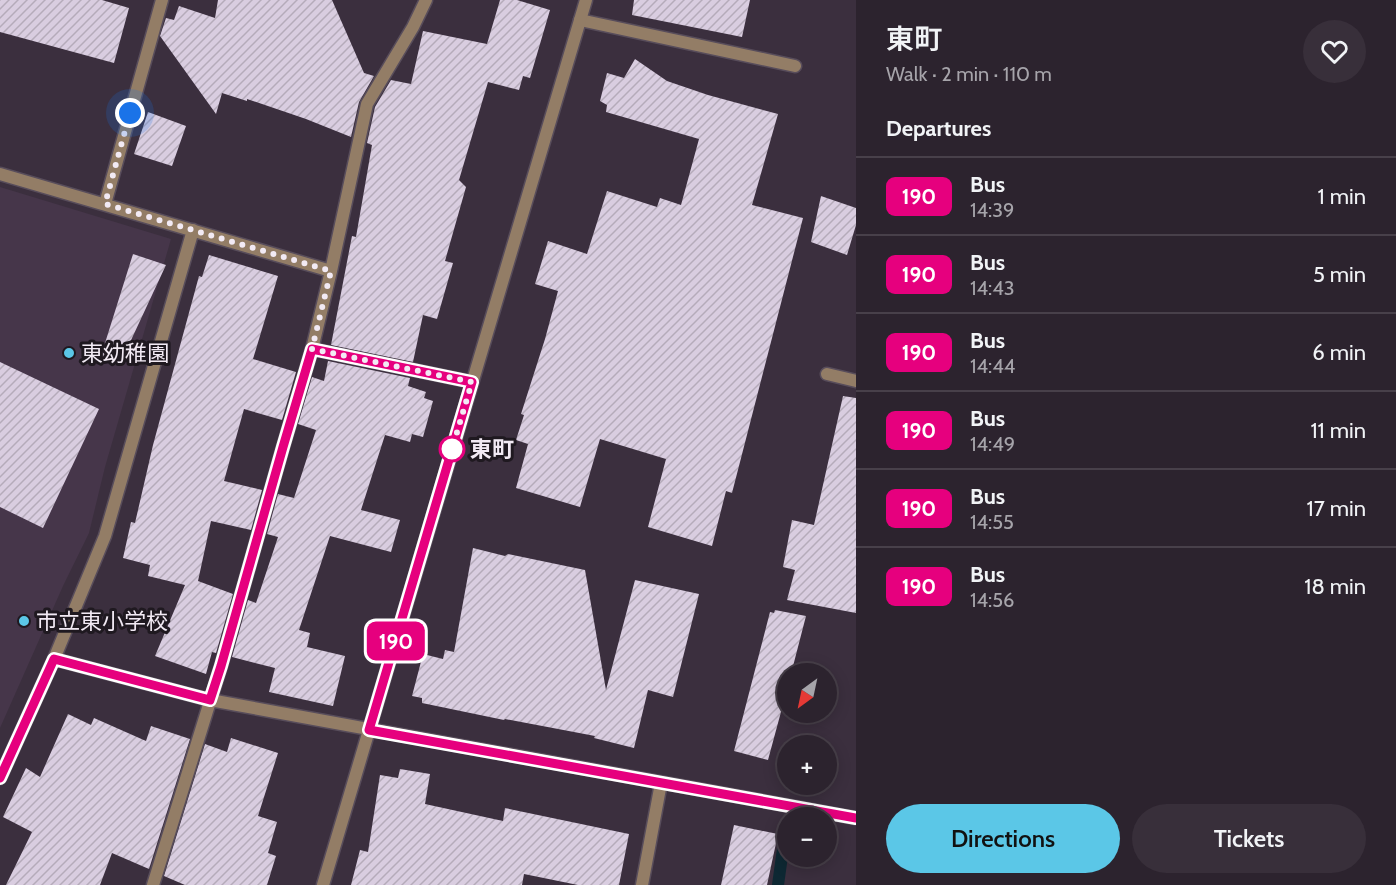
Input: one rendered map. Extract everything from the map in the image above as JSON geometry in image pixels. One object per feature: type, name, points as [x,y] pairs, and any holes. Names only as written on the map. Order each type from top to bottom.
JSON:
[{"type":"street","points":[[105,204],[162,0]]},
{"type":"street","points":[[153,885],[221,666],[312,349],[367,104],[426,0]]},
{"type":"street","points":[[323,885],[586,0]]},
{"type":"street","points":[[580,20],[795,66]]},
{"type":"street","points":[[0,174],[331,271]]},
{"type":"street","points":[[0,778],[54,659],[105,536],[193,230]]},
{"type":"street","points":[[312,349],[472,382]]},
{"type":"street","points":[[827,374],[856,381]]},
{"type":"street","points":[[54,659],[210,700],[856,818]]},
{"type":"street","points":[[642,885],[661,783]]},
{"type":"shaded area","name":"東幼稚園","points":[[0,187],[171,239],[105,467],[89,533],[0,728]]},
{"type":"building","points":[[0,0],[102,0],[129,8],[114,63],[0,32]]},
{"type":"building","points":[[218,0],[332,0],[364,73],[374,76],[359,102],[351,137],[306,119],[222,93],[216,114],[160,36],[166,18],[174,20],[179,6],[215,18]]},
{"type":"building","points":[[500,0],[517,0],[550,10],[530,78],[523,76],[519,90],[488,82],[459,180],[466,187],[445,261],[453,263],[437,319],[423,315],[413,362],[331,345],[352,236],[356,237],[372,145],[367,143],[375,107],[391,80],[411,84],[423,31],[487,44]]},
{"type":"building","points":[[634,0],[750,0],[742,37],[632,15]]},
{"type":"building","points":[[635,59],[667,81],[778,114],[752,205],[803,218],[732,493],[726,491],[712,546],[648,527],[666,459],[600,439],[580,507],[516,488],[528,444],[516,440],[524,415],[521,414],[558,291],[535,284],[548,241],[587,254],[607,191],[657,207],[660,198],[681,205],[699,139],[606,112],[607,105],[600,101],[607,73],[624,78]]},
{"type":"building","points":[[148,112],[186,126],[172,166],[134,154]]},
{"type":"building","points":[[821,196],[856,208],[856,225],[847,255],[811,242]]},
{"type":"building","points":[[133,254],[166,265],[119,366],[100,359]]},
{"type":"building","points":[[209,255],[278,276],[253,359],[296,372],[282,420],[244,409],[224,481],[262,490],[251,530],[211,521],[198,581],[233,594],[216,653],[212,652],[206,674],[155,656],[185,585],[148,576],[150,565],[123,558],[131,522],[135,523],[153,445],[199,276],[202,277]]},
{"type":"building","points":[[328,361],[410,378],[408,386],[426,392],[424,398],[433,401],[423,437],[412,434],[410,442],[385,435],[361,510],[400,520],[391,552],[330,536],[299,630],[310,633],[307,647],[345,656],[333,706],[269,692],[275,668],[232,657],[248,600],[256,603],[278,537],[267,534],[278,494],[294,498],[316,430],[298,424],[312,377],[324,381]]},
{"type":"building","points":[[0,362],[99,409],[43,528],[0,507]]},
{"type":"building","points":[[843,396],[856,398],[856,613],[787,600],[795,570],[783,567],[792,520],[814,525]]},
{"type":"building","points":[[473,548],[585,570],[606,690],[635,580],[699,594],[673,697],[648,690],[634,748],[594,738],[595,736],[422,703],[422,698],[412,696],[423,654],[443,659],[445,650],[454,652]]},
{"type":"building","points":[[775,610],[806,616],[794,663],[777,663],[778,723],[768,760],[734,751],[770,612],[774,613]]},
{"type":"building","points":[[68,714],[91,725],[94,718],[146,741],[151,726],[190,739],[149,869],[112,853],[100,885],[6,885],[32,832],[3,817],[26,768],[40,777]]},
{"type":"building","points":[[231,738],[278,753],[258,816],[277,822],[268,853],[276,856],[267,885],[185,885],[164,876],[205,744],[227,752]]},
{"type":"building","points":[[400,769],[430,774],[425,804],[503,821],[505,808],[629,834],[619,885],[578,885],[524,874],[522,885],[351,885],[360,850],[368,852],[380,775],[398,778]]},
{"type":"building","points":[[734,825],[777,834],[767,885],[721,885]]},
{"type":"waterway","points":[[778,885],[780,867]]},
{"type":"bus line","name":"190","points":[[0,778],[54,659],[210,700],[312,349],[472,382],[369,730],[856,818]]},
{"type":"place","name":"東幼稚園","points":[[69,353]]},
{"type":"place","name":"東町","points":[[452,449]]},
{"type":"place","name":"市立東小学校","points":[[24,621]]},
{"type":"route","points":[[130,113],[105,204],[331,271],[312,349],[472,382],[452,449]]}]
